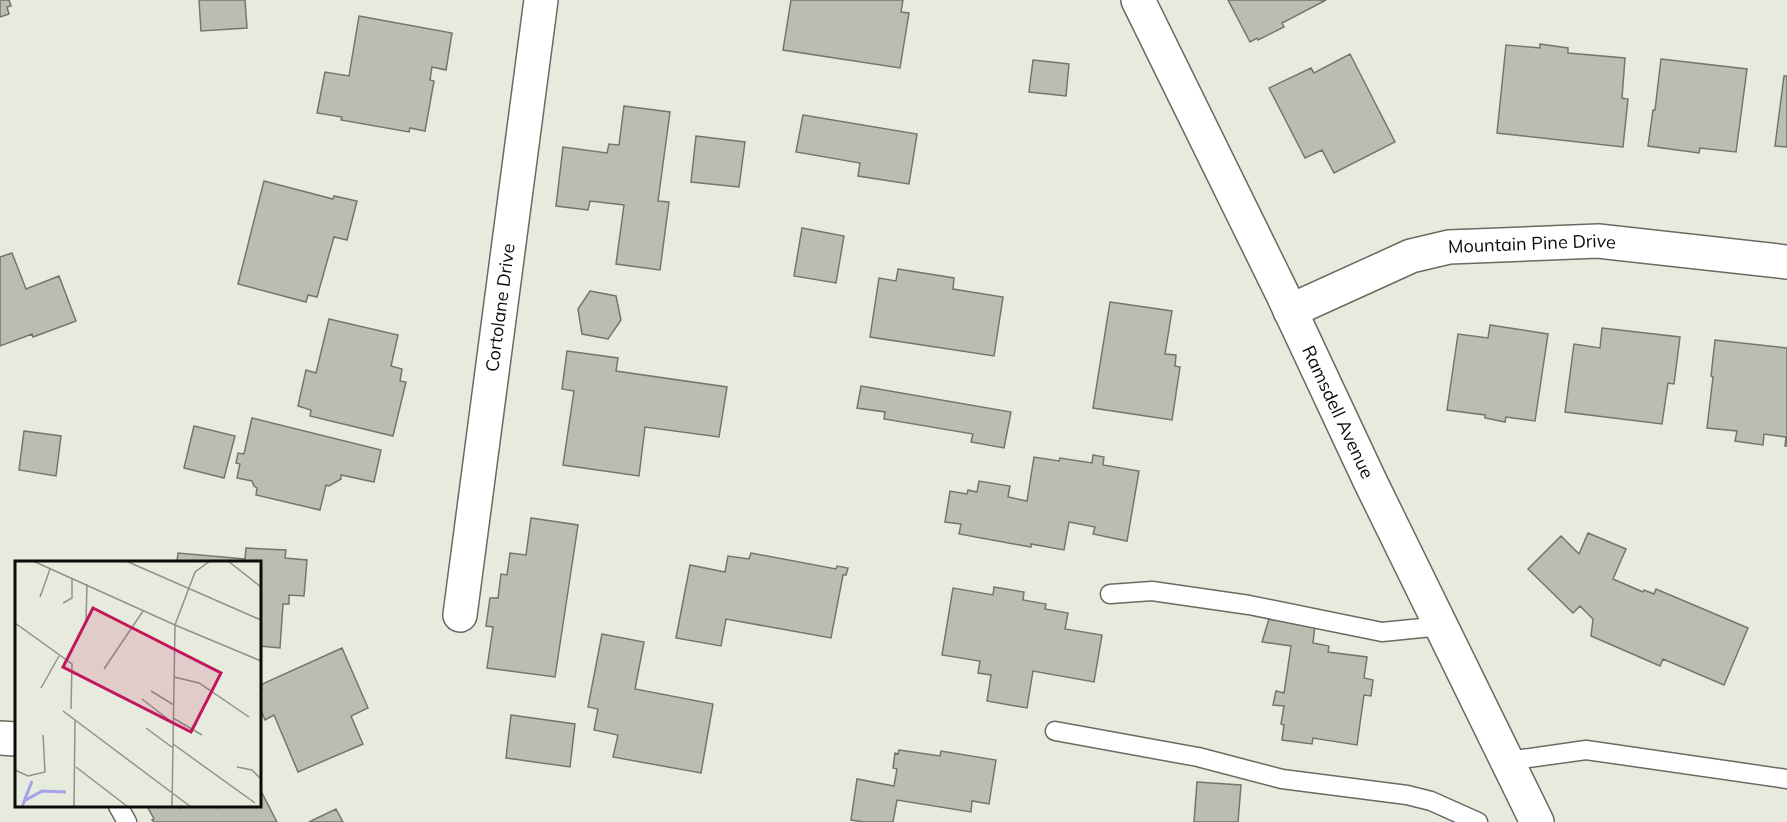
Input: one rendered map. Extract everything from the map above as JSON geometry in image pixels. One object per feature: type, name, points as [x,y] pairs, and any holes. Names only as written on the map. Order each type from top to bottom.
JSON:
[{"type":"street","name":"Cortolane Drive","points":[[460,615],[541,0]]},
{"type":"street","name":"Ramsdell Avenue","points":[[1138,0],[1537,822]]},
{"type":"street","name":"Mountain Pine Drive","points":[[1290,311],[1411,256],[1449,247],[1598,241],[1787,262]]},
{"type":"street","points":[[0,738],[15,739]]},
{"type":"lane","points":[[1110,594],[1152,591],[1248,605],[1382,632],[1442,626]]},
{"type":"lane","points":[[1055,731],[1198,757],[1282,779],[1407,795],[1431,801],[1478,822]]},
{"type":"lane","points":[[1508,761],[1586,750],[1787,779]]},
{"type":"lane","points":[[119,807],[127,822]]},
{"type":"building","points":[[0,0],[9,0],[11,6],[7,7],[9,14],[0,17]]},
{"type":"building","points":[[199,0],[245,0],[247,28],[201,31]]},
{"type":"building","points":[[791,0],[903,0],[901,12],[909,13],[900,68],[783,50]]},
{"type":"building","points":[[1228,0],[1326,0],[1282,23],[1284,27],[1250,42]]},
{"type":"building","points":[[359,16],[452,33],[446,70],[432,67],[430,80],[434,81],[425,131],[410,128],[409,132],[341,120],[342,117],[317,113],[325,72],[349,76]]},
{"type":"building","points":[[1540,44],[1568,48],[1568,53],[1625,58],[1622,98],[1628,99],[1623,147],[1497,133],[1506,45],[1540,48]]},
{"type":"building","points":[[1350,54],[1395,142],[1334,173],[1322,150],[1305,158],[1269,88],[1311,68],[1314,73]]},
{"type":"building","points":[[1661,59],[1747,69],[1736,152],[1700,148],[1699,153],[1648,146]]},
{"type":"building","points":[[1033,60],[1069,64],[1066,96],[1029,92]]},
{"type":"building","points":[[1784,76],[1787,76],[1787,147],[1775,146]]},
{"type":"building","points":[[624,106],[670,112],[658,201],[669,202],[660,270],[616,264],[624,205],[590,201],[588,210],[556,206],[563,147],[607,153],[609,144],[619,145]]},
{"type":"building","points":[[803,115],[917,134],[909,184],[858,176],[860,163],[796,152]]},
{"type":"building","points":[[696,136],[745,142],[739,187],[691,182]]},
{"type":"building","points":[[264,181],[333,199],[334,196],[357,201],[347,240],[334,237],[317,297],[308,295],[306,302],[238,284]]},
{"type":"building","points":[[802,228],[844,236],[836,283],[794,276]]},
{"type":"building","points":[[12,253],[26,289],[59,276],[76,321],[0,346],[0,257]]},
{"type":"building","points":[[898,269],[954,278],[953,289],[1003,297],[994,356],[870,337],[879,278],[896,281]]},
{"type":"building","points":[[590,291],[616,296],[621,320],[608,339],[582,334],[578,309]]},
{"type":"building","points":[[1110,302],[1172,311],[1165,354],[1176,355],[1175,366],[1180,367],[1172,420],[1093,408]]},
{"type":"building","points":[[329,319],[398,335],[391,366],[402,369],[400,381],[406,382],[393,436],[310,416],[311,410],[298,406],[306,370],[316,373]]},
{"type":"building","points":[[1490,325],[1548,334],[1535,421],[1506,417],[1505,422],[1485,418],[1485,415],[1447,410],[1458,334],[1488,338]]},
{"type":"building","points":[[1602,328],[1680,337],[1674,384],[1668,383],[1662,424],[1565,412],[1574,344],[1600,348]]},
{"type":"building","points":[[1715,340],[1787,348],[1787,446],[1785,446],[1786,437],[1764,434],[1763,445],[1735,441],[1737,431],[1707,428]]},
{"type":"building","points":[[567,351],[618,358],[616,371],[727,387],[719,437],[645,427],[639,476],[563,465],[574,391],[562,389]]},
{"type":"building","points":[[861,386],[1011,412],[1004,448],[971,442],[973,434],[884,419],[885,412],[857,408]]},
{"type":"building","points":[[252,418],[381,450],[374,482],[341,475],[341,479],[329,486],[326,485],[320,510],[256,495],[257,488],[252,481],[237,478],[240,464],[236,463],[238,453],[244,454]]},
{"type":"building","points":[[194,426],[235,436],[224,478],[184,468]]},
{"type":"building","points":[[24,431],[61,436],[56,476],[19,470]]},
{"type":"building","points":[[1093,455],[1104,457],[1103,465],[1139,471],[1127,541],[1093,534],[1095,527],[1069,522],[1064,550],[1031,544],[1031,547],[959,534],[961,524],[945,522],[950,491],[967,494],[968,490],[977,492],[979,481],[1010,486],[1008,497],[1027,501],[1034,457],[1092,463]]},
{"type":"building","points":[[531,518],[578,525],[555,677],[487,668],[493,627],[486,626],[490,598],[498,598],[501,574],[507,575],[510,553],[526,555]]},
{"type":"building","points":[[1588,533],[1626,549],[1613,579],[1643,592],[1644,590],[1654,594],[1656,589],[1748,628],[1724,685],[1663,659],[1660,666],[1591,636],[1593,619],[1580,606],[1573,613],[1528,569],[1561,536],[1579,554]]},
{"type":"building","points":[[246,548],[286,550],[285,558],[307,560],[304,596],[289,595],[289,604],[283,604],[280,648],[261,646],[261,561],[177,561],[178,553],[245,559]]},
{"type":"building","points":[[751,553],[836,569],[837,566],[848,568],[846,575],[843,575],[831,638],[726,619],[721,646],[676,638],[690,565],[725,572],[728,556],[749,559]]},
{"type":"building","points":[[994,587],[1024,592],[1023,600],[1046,604],[1045,609],[1068,613],[1065,629],[1102,635],[1094,682],[1033,671],[1027,708],[987,701],[991,675],[978,673],[980,661],[942,655],[953,588],[993,595]]},
{"type":"building","points":[[1269,619],[1315,625],[1313,643],[1329,646],[1328,652],[1367,657],[1364,678],[1373,680],[1371,696],[1364,695],[1357,745],[1313,738],[1312,744],[1282,740],[1284,725],[1281,724],[1284,706],[1273,705],[1276,691],[1284,693],[1291,646],[1262,642]]},
{"type":"building","points":[[602,634],[644,642],[635,689],[713,704],[701,773],[613,757],[618,735],[594,730],[598,709],[588,707]]},
{"type":"building","points":[[342,648],[368,708],[351,716],[363,744],[298,772],[274,715],[265,720],[261,710],[261,685]]},
{"type":"building","points":[[511,715],[575,724],[570,767],[506,758]]},
{"type":"building","points":[[899,750],[940,756],[941,751],[996,760],[989,804],[972,801],[971,812],[897,800],[893,822],[851,820],[857,779],[894,786],[897,769],[893,768],[895,753],[898,754]]},
{"type":"building","points":[[1197,782],[1241,785],[1238,822],[1194,822]]},
{"type":"building","points":[[261,794],[277,822],[154,822],[148,807],[261,807]]},
{"type":"building","points":[[336,809],[343,822],[309,822]]}]
